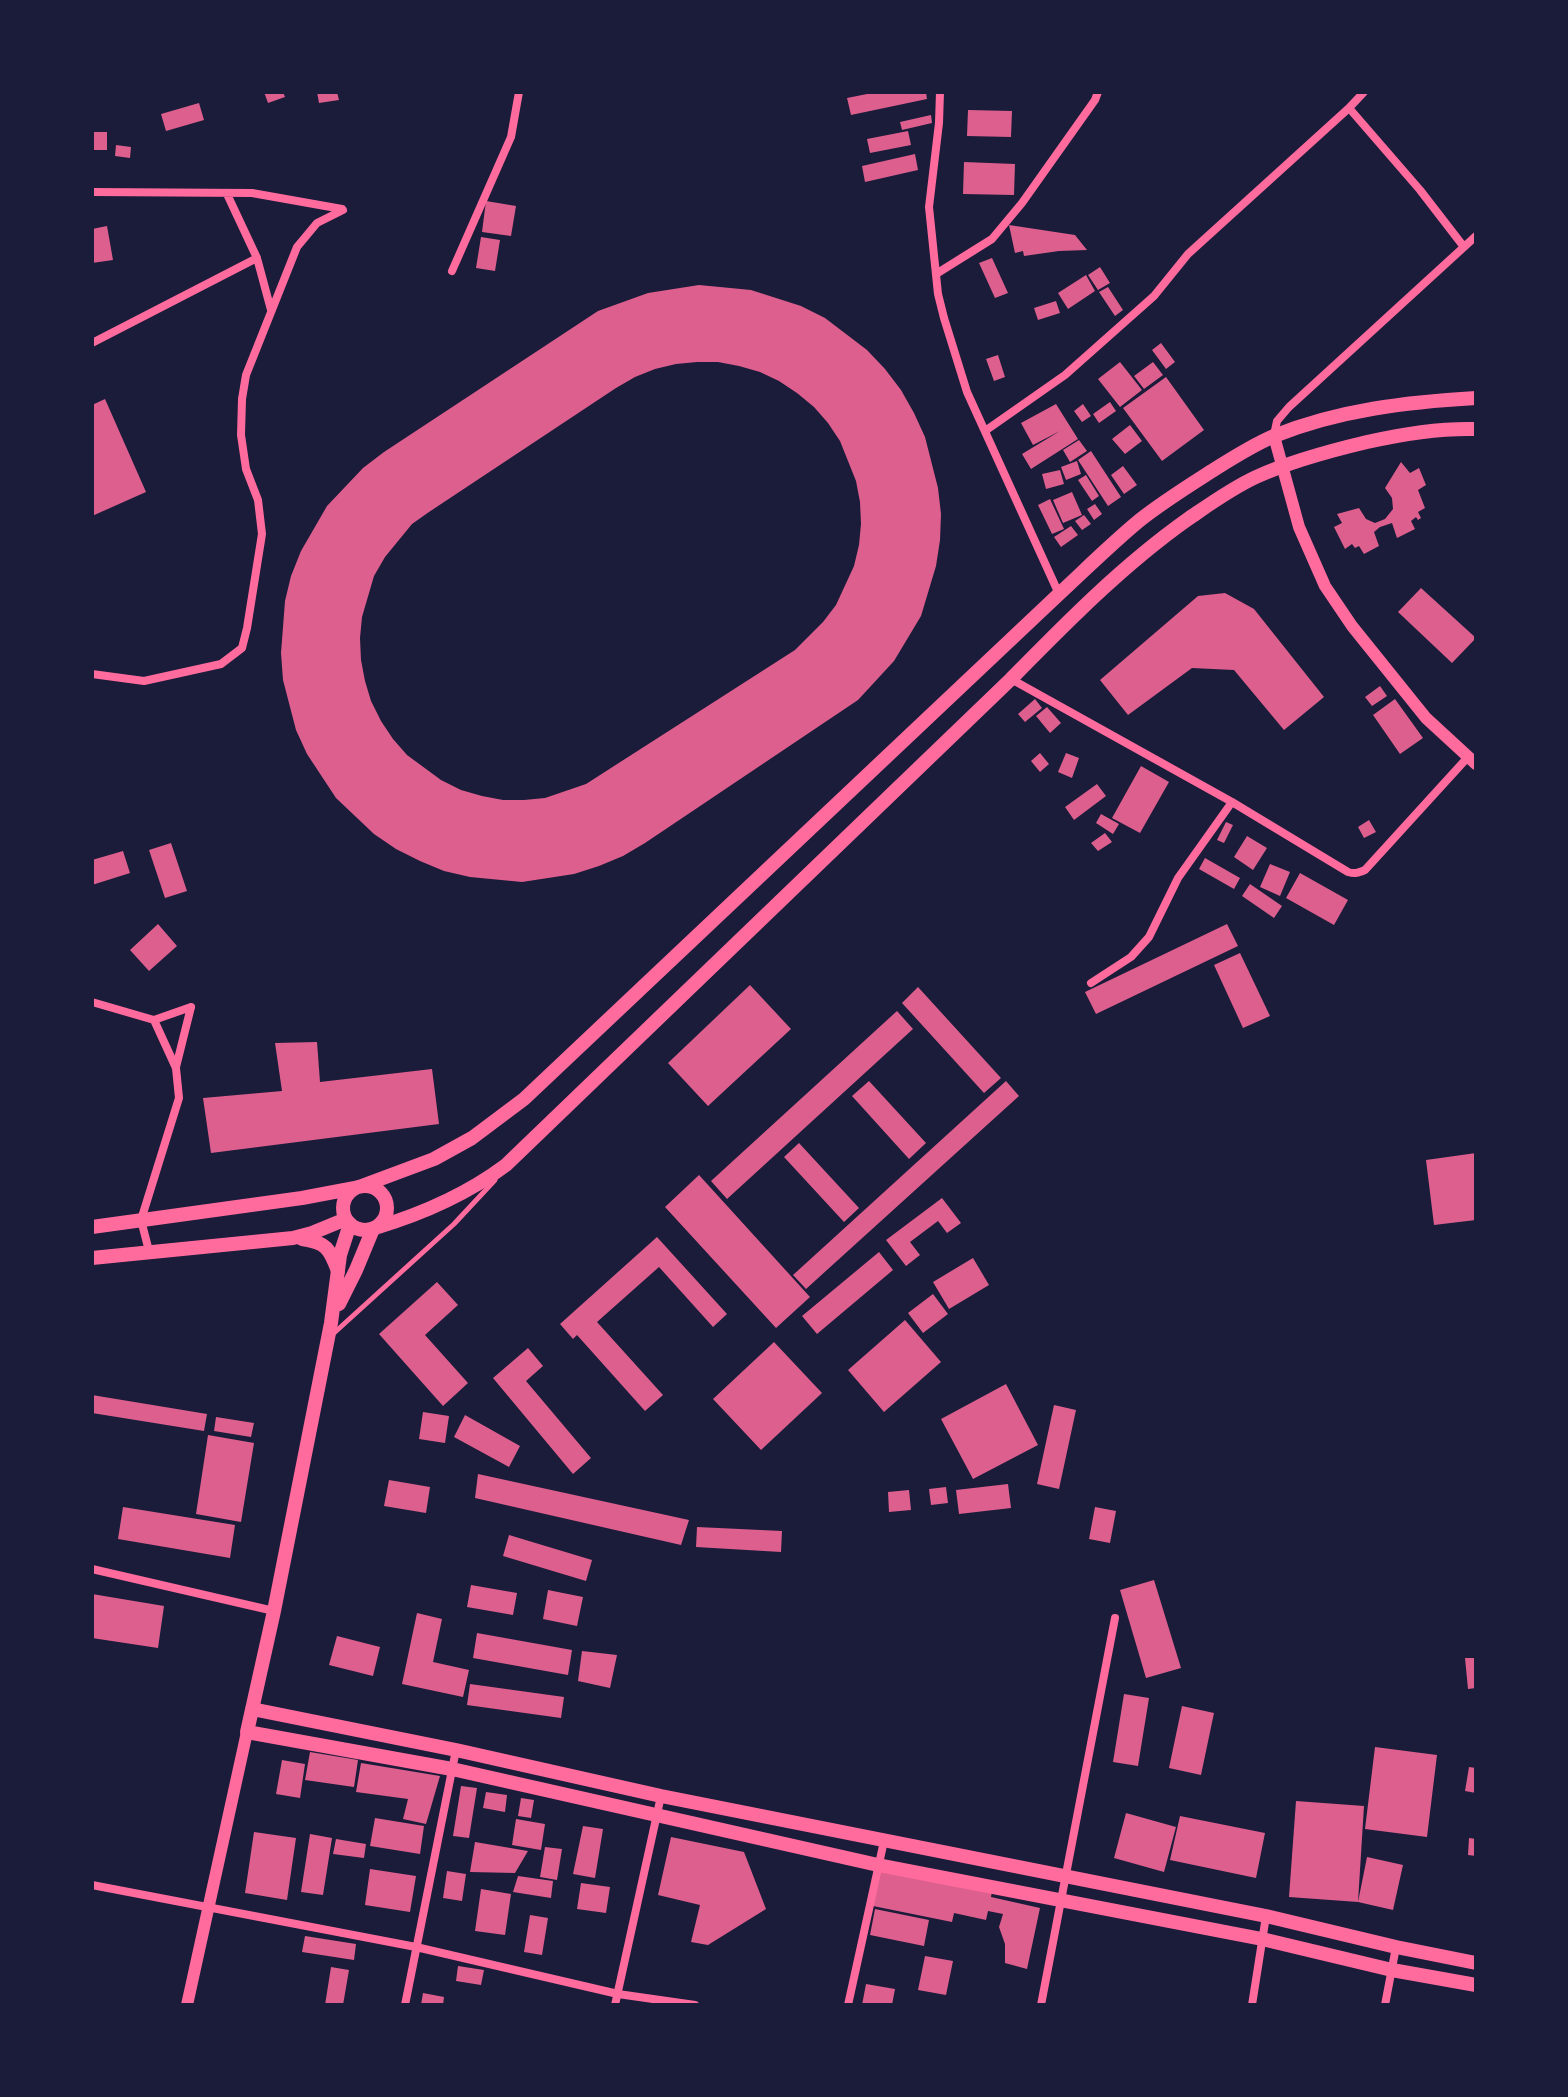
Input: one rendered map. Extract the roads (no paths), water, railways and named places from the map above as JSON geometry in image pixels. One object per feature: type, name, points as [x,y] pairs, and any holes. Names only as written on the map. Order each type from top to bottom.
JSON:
[{"type":"main road","points":[[92,1227],[302,1198],[357,1187],[434,1159],[472,1138],[524,1099],[1059,594],[1141,520],[1188,485],[1274,436],[1362,410],[1476,398]]},
{"type":"main road","points":[[92,1258],[293,1238],[348,1221],[363,1230],[374,1228],[430,1210],[487,1180],[1068,621],[1167,534],[1219,498],[1282,466],[1392,436],[1457,428],[1476,429]]},
{"type":"main road","points":[[331,1323],[374,1228],[387,1214],[383,1195],[372,1187],[357,1187],[349,1192],[343,1205],[348,1221],[331,1323],[247,1732],[452,1769],[878,1865],[1262,1939],[1392,1970],[1476,1985]]},
{"type":"main road","points":[[293,1238],[317,1241],[325,1246],[331,1251],[338,1271]]},
{"type":"main road","points":[[252,1709],[661,1796],[1266,1916],[1476,1963]]},
{"type":"street","points":[[452,271],[511,137],[519,92]]},
{"type":"street","points":[[940,92],[929,207],[938,294],[967,392],[1059,594]]},
{"type":"street","points":[[936,274],[992,239],[1022,203],[1098,92]]},
{"type":"street","points":[[985,431],[1065,375],[1154,296],[1188,254],[1364,92]]},
{"type":"street","points":[[1349,108],[1420,190],[1464,247]]},
{"type":"street","points":[[92,192],[252,193],[343,210],[317,223],[297,247],[246,375],[241,435],[246,469],[258,500],[262,534],[242,648],[221,664],[144,681],[92,674]]},
{"type":"street","points":[[227,194],[257,258],[271,311]]},
{"type":"street","points":[[1011,679],[1232,802],[1348,872],[1358,874],[1365,870],[1472,761],[1426,718],[1352,626],[1325,586],[1299,527],[1274,436],[1277,421],[1289,407],[1476,236]]},
{"type":"street","points":[[92,343],[257,258]]},
{"type":"street","points":[[1091,983],[1131,957],[1149,937],[1178,878],[1232,802]]},
{"type":"street","points":[[92,1002],[154,1020],[191,1007],[176,1068]]},
{"type":"street","points":[[149,1251],[141,1220],[179,1098],[176,1068],[154,1020]]},
{"type":"street","points":[[92,1569],[274,1611]]},
{"type":"street","points":[[1041,2005],[1115,1618]]},
{"type":"street","points":[[187,2005],[247,1732]]},
{"type":"street","points":[[405,2005],[456,1750]]},
{"type":"street","points":[[615,2005],[661,1796]]},
{"type":"street","points":[[848,2005],[884,1841]]},
{"type":"street","points":[[92,1885],[416,1947],[618,1994],[695,2005]]},
{"type":"street","points":[[1252,2005],[1266,1916]]},
{"type":"street","points":[[1385,2005],[1396,1947]]},
{"type":"lane","points":[[327,1339],[454,1224],[506,1165]]}]
